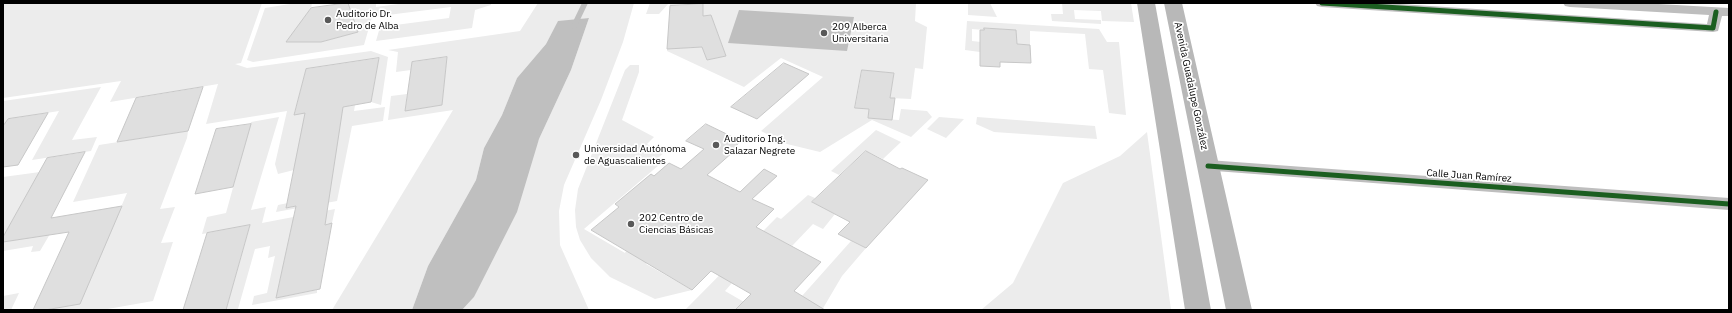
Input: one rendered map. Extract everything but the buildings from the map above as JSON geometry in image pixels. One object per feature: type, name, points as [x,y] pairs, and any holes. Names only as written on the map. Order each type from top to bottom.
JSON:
[{"type":"main road","points":[[1146,3],[1198,310]]},
{"type":"main road","name":"Avenida Guadalupe González","points":[[1173,3],[1239,310]]},
{"type":"street","points":[[1322,3],[1713,28],[1723,12],[1570,3]]},
{"type":"street","points":[[1514,3],[1522,16]]},
{"type":"street","points":[[1537,3],[1547,17]]},
{"type":"street","name":"Calle Juan Ramírez","points":[[1208,166],[1729,204]]},
{"type":"shaded area","points":[[3,3],[262,3],[241,63],[235,64],[247,68],[371,51],[388,57],[381,105],[371,102],[379,58],[306,69],[294,114],[355,105],[354,111],[385,107],[383,121],[352,126],[337,201],[276,212],[278,205],[288,203],[287,208],[328,200],[294,170],[278,174],[275,164],[287,111],[206,124],[218,84],[110,102],[121,81],[3,98]]},
{"type":"shaded area","points":[[296,3],[312,3],[311,8],[287,42],[321,42],[358,32],[348,3],[376,3],[376,7],[406,3],[491,3],[491,5],[475,10],[472,28],[376,41],[380,27],[449,18],[451,7],[372,17],[364,45],[253,62],[247,60],[265,8]]},
{"type":"shaded area","points":[[538,3],[634,3],[623,42],[601,100],[564,185],[559,211],[560,245],[589,310],[462,310],[474,297],[539,139],[571,70],[589,18],[558,22],[546,44],[517,78],[502,115],[484,148],[476,180],[428,266],[412,310],[332,310],[453,110],[388,120],[391,96],[407,94],[405,111],[442,105],[447,57],[412,62],[411,70],[396,72],[398,52],[388,50],[520,31]]},
{"type":"shaded area","points":[[650,3],[669,3],[659,14],[646,14]]},
{"type":"shaded area","points":[[670,3],[916,3],[915,21],[927,27],[923,69],[915,68],[911,99],[890,98],[894,73],[862,70],[855,108],[869,109],[868,118],[899,120],[901,109],[927,111],[932,117],[911,137],[872,120],[820,152],[787,144],[761,131],[823,77],[781,58],[744,87],[667,51],[667,49],[702,47],[707,60],[726,56],[711,15],[703,16],[703,4],[670,6]]},
{"type":"shaded area","points":[[968,3],[990,3],[997,17],[968,15]]},
{"type":"shaded area","points":[[1062,3],[1131,3],[1134,22],[1102,21],[1101,11],[1074,10],[1075,19],[1101,20],[1101,24],[1052,21],[1051,14],[1063,14]]},
{"type":"shaded area","points":[[739,10],[854,17],[847,51],[728,43]]},
{"type":"shaded area","points":[[589,18],[571,70],[539,139],[517,212],[474,297],[462,310],[412,310],[428,266],[476,180],[484,148],[502,115],[517,78],[546,44],[558,21]]},
{"type":"shaded area","points":[[967,21],[1099,29],[1107,42],[1119,42],[1126,115],[1109,113],[1103,70],[1089,69],[1085,34],[1030,31],[1030,45],[1017,44],[1016,30],[985,28],[984,30],[972,29],[972,41],[981,42],[980,52],[965,50]]},
{"type":"shaded area","points":[[630,65],[639,65],[639,72],[622,120],[654,137],[647,144],[664,153],[654,161],[659,165],[584,229],[625,253],[626,251],[667,244],[646,264],[692,290],[655,299],[610,277],[591,258],[580,240],[576,227],[575,210],[578,189],[625,70]]},
{"type":"shaded area","points":[[101,87],[72,140],[97,137],[91,151],[32,160],[59,111],[8,119],[3,126],[3,101]]},
{"type":"shaded area","points":[[279,117],[251,210],[266,207],[262,223],[335,209],[332,223],[291,231],[276,298],[317,290],[317,293],[252,305],[254,296],[267,293],[275,256],[268,258],[270,246],[255,249],[238,309],[226,310],[250,226],[202,234],[207,217],[226,213],[251,122]]},
{"type":"shaded area","points":[[939,117],[964,119],[946,138],[927,129]]},
{"type":"shaded area","points":[[977,117],[1095,126],[1097,139],[994,132],[976,124]]},
{"type":"shaded area","points":[[876,130],[901,142],[883,159],[866,151],[839,175],[831,171]]},
{"type":"shaded area","points":[[188,131],[187,138],[160,209],[175,207],[161,243],[173,242],[153,301],[102,310],[45,310],[80,303],[127,193],[73,202],[99,145]]},
{"type":"shaded area","points":[[1147,132],[1171,310],[981,310],[1013,283],[1063,183],[1120,156]]},
{"type":"shaded area","points":[[40,172],[3,237],[3,177]]},
{"type":"shaded area","points":[[808,195],[815,198],[812,202],[835,214],[823,229],[813,224],[792,246],[780,240],[734,285],[732,283],[725,291],[744,302],[735,310],[685,310],[777,217],[781,219]]},
{"type":"shaded area","points":[[50,234],[40,251],[31,252],[33,246],[3,251],[3,242]]},
{"type":"shaded area","points":[[851,241],[866,248],[842,276],[822,310],[802,296]]},
{"type":"shaded area","points":[[19,293],[11,310],[3,310],[3,296]]},
{"type":"waterway","points":[[574,26],[585,3]]},
{"type":"cycle path","points":[[1322,3],[1713,28],[1716,12]]},
{"type":"cycle path","points":[[1208,166],[1729,204]]},
{"type":"place","name":"Auditorio Dr. Pedro de Alba","points":[[328,20]]},
{"type":"place","name":"209 Alberca Universitaria","points":[[824,33]]},
{"type":"place","name":"Auditorio Ing. Salazar Negrete","points":[[716,145]]},
{"type":"place","name":"Universidad Autónoma de Aguascalientes","points":[[576,155]]},
{"type":"place","name":"202 Centro de Ciencias Básicas","points":[[631,224]]}]
